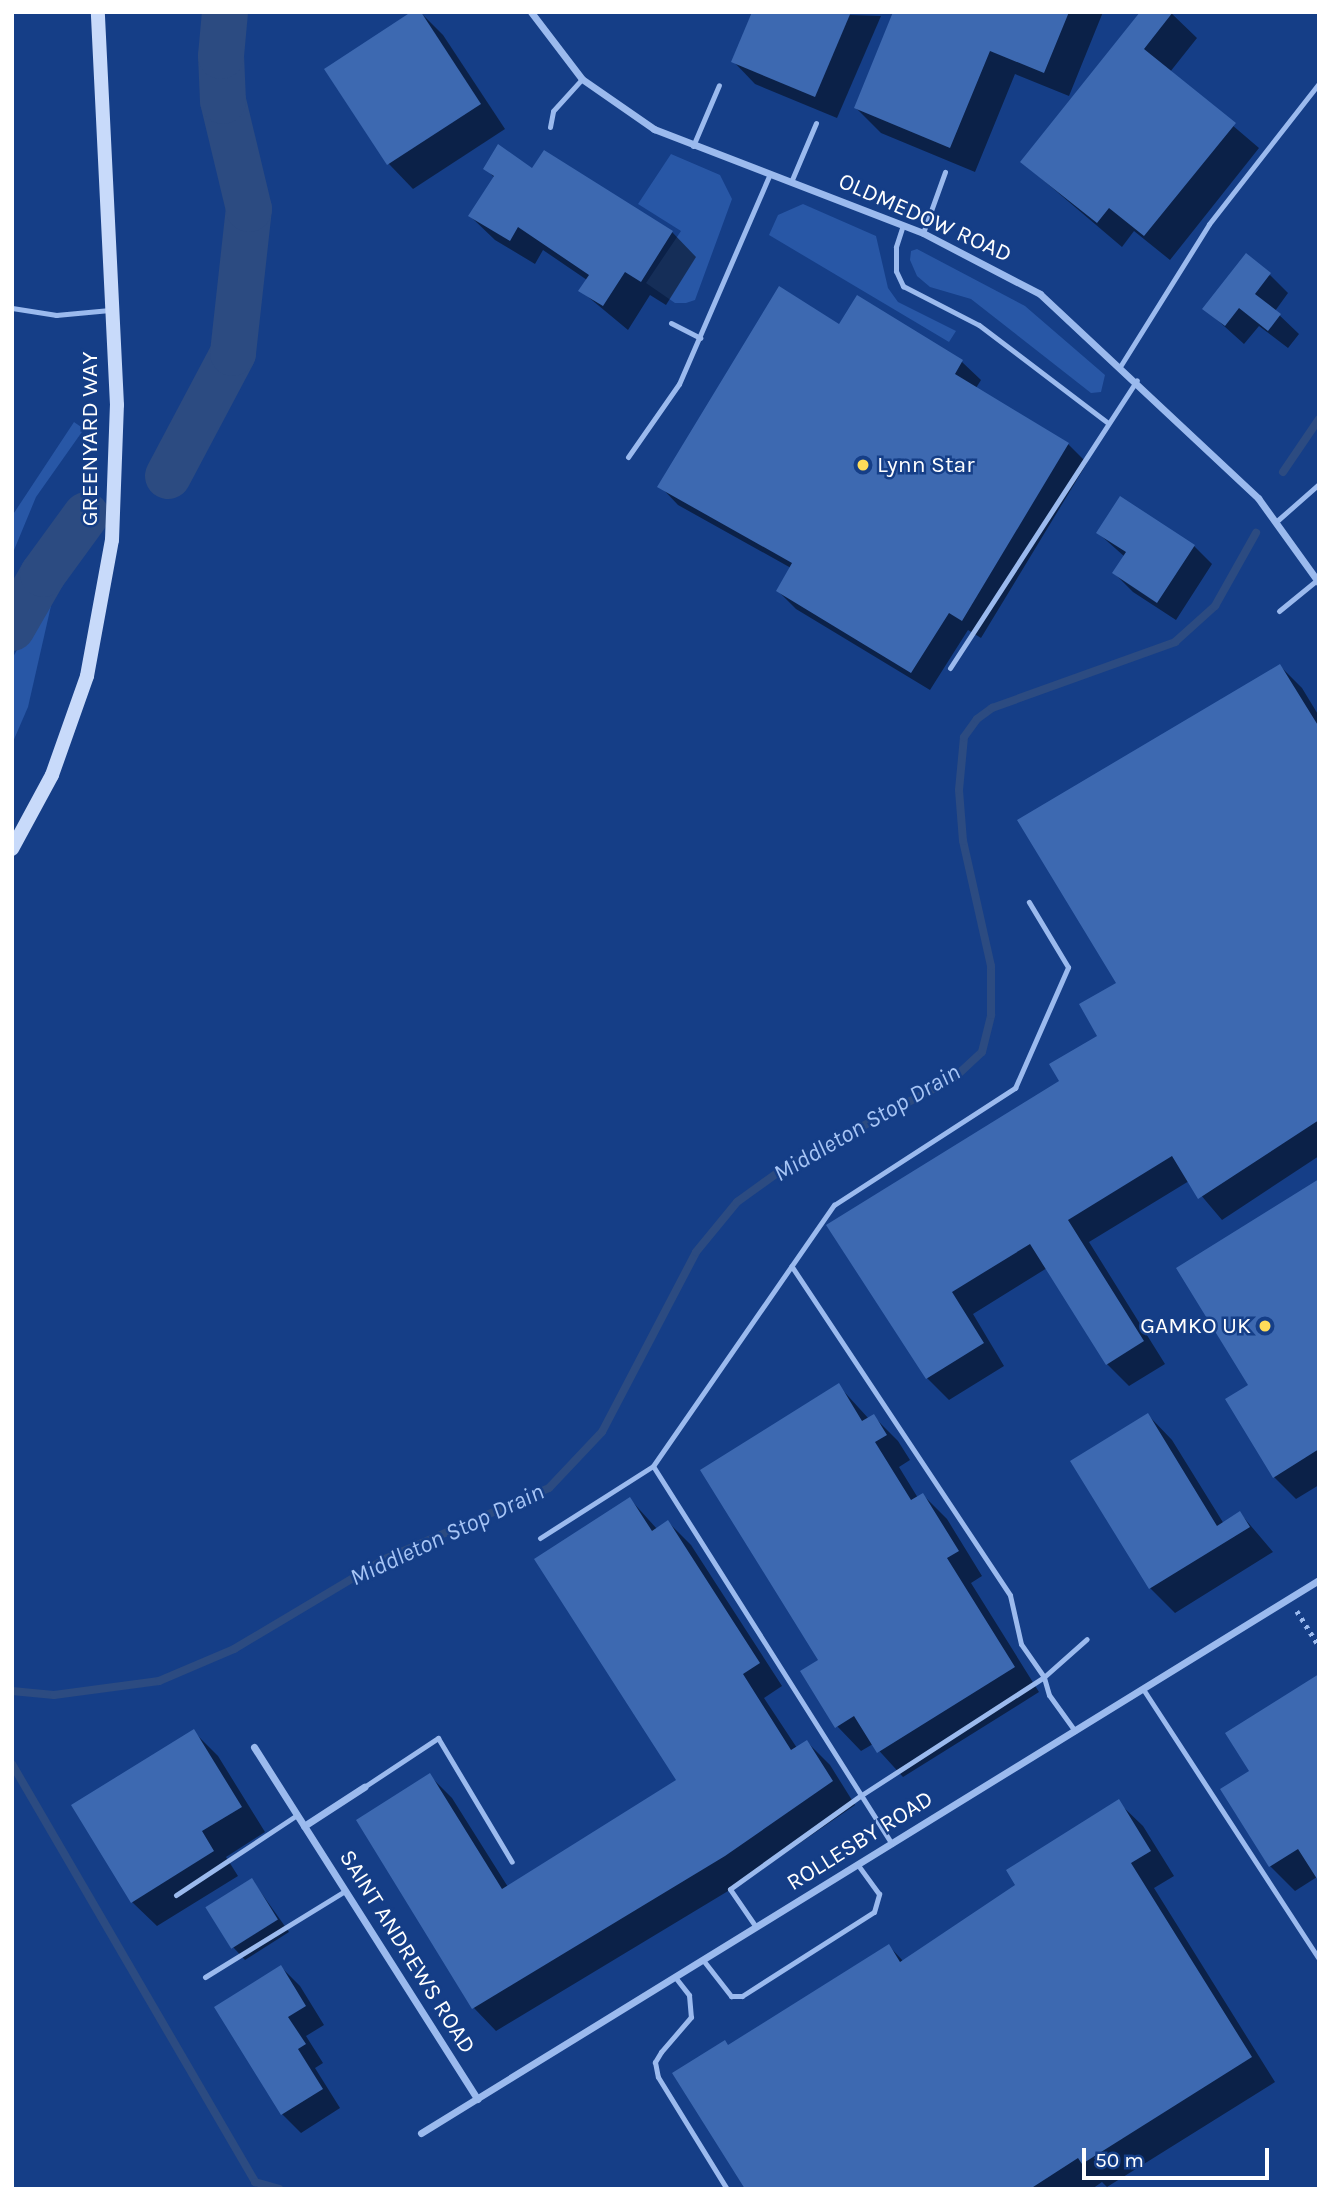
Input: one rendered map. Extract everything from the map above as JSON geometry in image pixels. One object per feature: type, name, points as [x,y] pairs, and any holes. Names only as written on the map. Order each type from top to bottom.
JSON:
[{"type":"street","name":"GREENYARD WAY","points":[[12,849],[52,775],[88,676],[112,540],[117,405],[98,12]]},
{"type":"street","name":"OLDMEDOW ROAD","points":[[531,12],[582,79],[627,113],[693,146],[923,233],[1040,294],[1137,380],[1278,520],[1318,581]]},
{"type":"street","name":"ROLLESBY ROAD","points":[[421,2133],[1319,1580]]},
{"type":"street","name":"SAINT ANDREWS ROAD","points":[[254,1748],[477,2099]]},
{"type":"street","points":[[304,1826],[364,1787]]},
{"type":"lane","points":[[550,127],[553,111],[582,79]]},
{"type":"lane","points":[[1121,365],[1209,224],[1319,83]]},
{"type":"lane","points":[[693,146],[719,85]]},
{"type":"lane","points":[[791,182],[816,123]]},
{"type":"lane","points":[[923,233],[945,172]]},
{"type":"lane","points":[[628,457],[678,384],[769,174]]},
{"type":"lane","points":[[903,225],[896,247],[896,271],[903,286],[979,325],[1108,423]]},
{"type":"lane","points":[[12,308],[56,315],[112,310]]},
{"type":"lane","points":[[671,323],[700,338]]},
{"type":"lane","points":[[950,668],[1137,380]]},
{"type":"lane","points":[[1278,520],[1319,484]]},
{"type":"lane","points":[[1279,611],[1318,581]]},
{"type":"lane","points":[[540,1538],[653,1466],[834,1205],[1015,1088],[1068,967],[1029,902]]},
{"type":"lane","points":[[792,1266],[1010,1595],[1021,1643],[1044,1677],[1049,1695],[1075,1731]]},
{"type":"lane","points":[[653,1466],[892,1843]]},
{"type":"lane","points":[[756,1927],[730,1889],[860,1796],[1044,1677],[1087,1639]]},
{"type":"lane","points":[[1143,1689],[1319,1959]]},
{"type":"lane","points":[[364,1787],[438,1738],[512,1862]]},
{"type":"lane","points":[[176,1895],[297,1815]]},
{"type":"lane","points":[[703,1960],[731,1996],[742,1996],[874,1912],[878,1894],[858,1865]]},
{"type":"lane","points":[[205,1977],[345,1891]]},
{"type":"lane","points":[[675,1977],[689,1995],[691,2017],[660,2052],[655,2062],[658,2077],[727,2189]]},
{"type":"path","points":[[1289,1598],[1319,1646]]},
{"type":"shaded area","points":[[671,154],[720,175],[732,199],[695,300],[686,303],[675,303],[646,283],[681,231],[638,204]]},
{"type":"shaded area","points":[[803,204],[876,236],[888,288],[898,302],[956,331],[949,342],[769,235],[778,215]]},
{"type":"shaded area","points":[[917,249],[1025,306],[1105,375],[1101,392],[1091,393],[971,299],[930,287],[917,276],[910,260],[911,251]]},
{"type":"shaded area","points":[[74,422],[84,429],[36,497],[12,555],[12,516]]},
{"type":"shaded area","points":[[47,595],[53,597],[28,707],[12,744],[12,659]]},
{"type":"building","points":[[411,12],[421,12],[481,104],[387,165],[324,69]]},
{"type":"building","points":[[752,12],[851,12],[815,97],[731,62]]},
{"type":"building","points":[[893,12],[1069,12],[1044,73],[990,51],[950,148],[854,108]]},
{"type":"building","points":[[1140,12],[1173,12],[1144,49],[1236,123],[1144,236],[1109,208],[1097,223],[1020,162]]},
{"type":"building","points":[[498,144],[532,168],[544,150],[673,231],[641,282],[625,272],[603,306],[578,291],[589,275],[518,227],[510,241],[468,216],[494,176],[483,169]]},
{"type":"building","points":[[1246,253],[1271,273],[1255,294],[1281,314],[1268,331],[1239,308],[1225,326],[1202,309]]},
{"type":"building","name":"Lynn Star","points":[[779,286],[839,324],[857,295],[963,360],[955,374],[1069,443],[962,621],[949,613],[911,673],[776,591],[792,563],[657,487]]},
{"type":"building","points":[[1120,496],[1195,545],[1157,603],[1112,573],[1126,552],[1096,533]]},
{"type":"building","points":[[1280,664],[1319,727],[1319,1120],[1198,1199],[1172,1156],[1068,1220],[1144,1341],[1106,1365],[1030,1244],[952,1292],[984,1343],[926,1379],[826,1225],[1059,1081],[1049,1064],[1097,1036],[1079,1004],[1116,983],[1017,820]]},
{"type":"building","name":"GAMKO UK","points":[[1319,1179],[1319,1449],[1273,1478],[1225,1399],[1248,1385],[1176,1268]]},
{"type":"building","points":[[839,1383],[862,1421],[874,1414],[887,1435],[875,1442],[911,1500],[923,1493],[959,1551],[947,1558],[1015,1667],[877,1753],[854,1716],[835,1728],[800,1671],[818,1660],[700,1470]]},
{"type":"building","points":[[1148,1413],[1217,1526],[1240,1511],[1250,1527],[1149,1589],[1070,1461]]},
{"type":"building","points":[[630,1497],[652,1531],[668,1520],[760,1663],[743,1674],[791,1750],[807,1740],[833,1781],[725,1856],[472,2009],[356,1820],[430,1773],[502,1889],[676,1780],[534,1559]]},
{"type":"building","points":[[1319,1674],[1319,1882],[1298,1849],[1269,1867],[1220,1789],[1249,1771],[1225,1733]]},
{"type":"building","points":[[194,1729],[242,1807],[202,1831],[214,1851],[131,1903],[71,1805]]},
{"type":"building","points":[[1119,1799],[1151,1851],[1131,1863],[1252,2057],[1082,2164],[1078,2158],[1030,2189],[745,2189],[672,2073],[725,2040],[728,2045],[889,1944],[900,1962],[1015,1885],[1006,1870]]},
{"type":"building","points":[[252,1878],[278,1920],[231,1949],[205,1907]]},
{"type":"building","points":[[281,1965],[306,2006],[288,2017],[306,2044],[298,2049],[323,2089],[281,2115],[214,2007]]},
{"type":"waterway","points":[[168,476],[233,353],[249,209],[223,101],[221,56],[225,12]]},
{"type":"waterway","name":"Middleton Stop Drain","points":[[1283,472],[1319,419]]},
{"type":"waterway","points":[[12,628],[43,574],[86,515]]},
{"type":"waterway","name":"Middleton Stop Drain","points":[[12,1691],[54,1695],[159,1681],[234,1649],[385,1559],[549,1488],[602,1432],[696,1252],[737,1202],[787,1166],[954,1078],[982,1052],[991,1015],[991,966],[963,841],[959,790],[964,737],[977,719],[992,708],[1175,642],[1215,606],[1256,533]]},
{"type":"waterway","points":[[12,1764],[255,2182],[279,2189]]},
{"type":"place","name":"Lynn Star","points":[[863,465]]},
{"type":"place","name":"GAMKO UK","points":[[1265,1326]]}]
